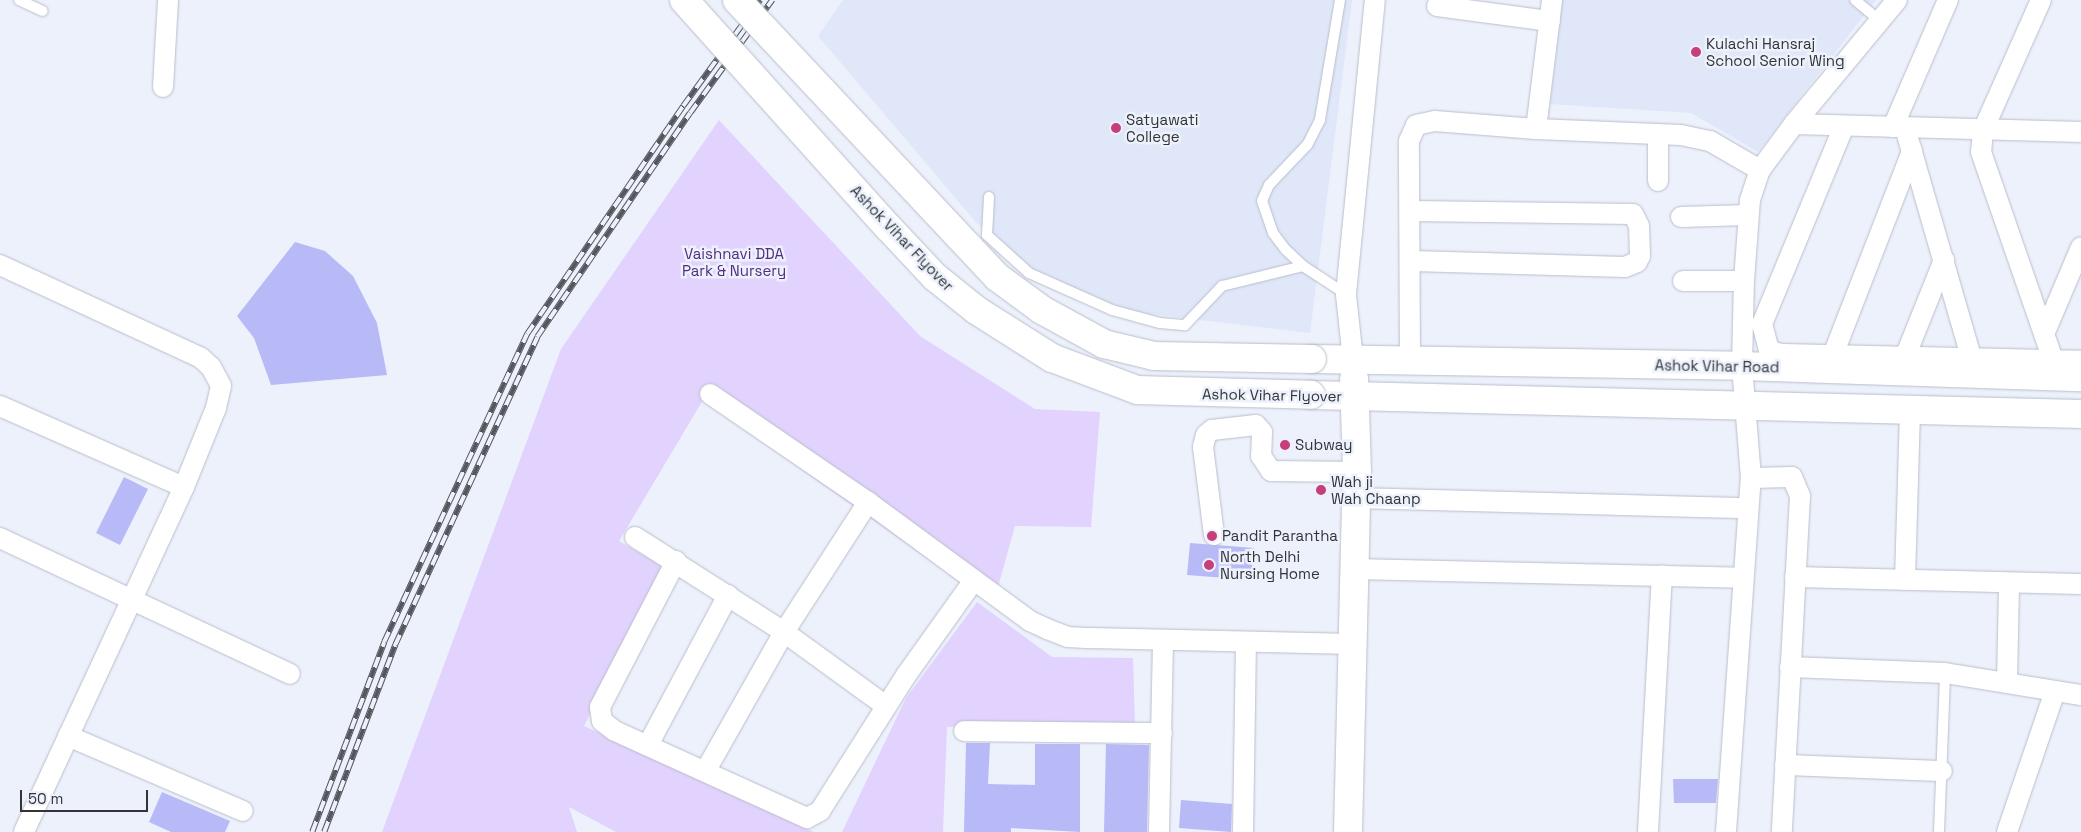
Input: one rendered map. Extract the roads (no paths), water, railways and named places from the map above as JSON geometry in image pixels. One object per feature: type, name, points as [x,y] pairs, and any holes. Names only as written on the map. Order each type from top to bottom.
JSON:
[{"type":"main road","name":"Ashok Vihar Flyover","points":[[684,0],[928,270],[984,316],[1052,358],[1137,390],[1354,396]]},
{"type":"main road","points":[[737,0],[997,277],[1042,310],[1104,344],[1147,354],[1181,358],[1353,360],[1356,485],[1354,644],[1348,832]]},
{"type":"main road","name":"Ashok Vihar Road","points":[[1353,360],[1742,366],[2081,377]]},
{"type":"main road","points":[[1354,396],[2081,414]]},
{"type":"street","points":[[163,87],[168,0]]},
{"type":"street","points":[[1353,360],[1346,294],[1375,0]]},
{"type":"street","points":[[1536,129],[1552,0]]},
{"type":"street","points":[[1726,832],[1742,578],[1751,478],[1742,366],[1748,215],[1760,170],[1794,124],[1897,0]]},
{"type":"street","points":[[1899,128],[1948,0]]},
{"type":"street","points":[[2041,0],[1983,130],[1983,161],[2054,360]]},
{"type":"street","points":[[1437,6],[1550,21]]},
{"type":"street","points":[[1410,360],[1412,211],[1409,141],[1416,125],[1435,121],[1536,129],[1698,137],[1760,170]]},
{"type":"street","points":[[1794,124],[2081,132]]},
{"type":"street","points":[[1844,126],[1767,310],[1762,331],[1765,345],[1774,353],[2081,361]]},
{"type":"street","points":[[1899,128],[1912,151],[1971,357]]},
{"type":"street","points":[[1658,134],[1658,181]]},
{"type":"street","points":[[1833,355],[1912,151]]},
{"type":"street","points":[[1412,211],[1633,214],[1639,226],[1640,256],[1637,262],[1625,267],[1412,261]]},
{"type":"street","points":[[1681,216],[1748,215]]},
{"type":"street","points":[[2045,332],[2081,247]]},
{"type":"street","points":[[1905,356],[1944,260]]},
{"type":"street","points":[[0,265],[201,358],[211,367],[221,386],[219,398],[184,487],[24,832]]},
{"type":"street","points":[[1683,281],[1744,281]]},
{"type":"street","points":[[710,394],[868,502],[1030,621],[1068,636],[1354,644]]},
{"type":"street","points":[[0,406],[184,487]]},
{"type":"street","points":[[1905,580],[1910,410]]},
{"type":"street","points":[[1214,535],[1203,447],[1206,434],[1212,430],[1256,425],[1262,432],[1261,456],[1272,470],[1356,485],[1748,508]]},
{"type":"street","points":[[1751,478],[1792,477],[1797,484],[1800,496],[1782,832]]},
{"type":"street","points":[[706,770],[784,632],[868,502]]},
{"type":"street","points":[[635,537],[676,561],[784,632],[886,706]]},
{"type":"street","points":[[0,538],[290,674]]},
{"type":"street","points":[[676,561],[600,707],[602,721],[608,726],[706,770],[799,816],[813,817],[820,812],[886,706],[974,580]]},
{"type":"street","points":[[1354,569],[1742,578]]},
{"type":"street","points":[[1648,832],[1662,575]]},
{"type":"street","points":[[1795,577],[2009,584],[2080,584]]},
{"type":"street","points":[[2008,682],[2009,584]]},
{"type":"street","points":[[648,745],[728,595]]},
{"type":"street","points":[[1160,832],[1163,640]]},
{"type":"street","points":[[1243,832],[1246,642]]},
{"type":"street","points":[[1790,667],[1945,673],[2081,695]]},
{"type":"street","points":[[2007,832],[2055,691]]},
{"type":"street","points":[[964,731],[1162,733]]},
{"type":"street","points":[[68,736],[243,811]]},
{"type":"street","points":[[1785,765],[1942,771]]},
{"type":"lane","points":[[19,0],[43,11]]},
{"type":"lane","points":[[1340,0],[1320,120],[1307,145],[1269,185],[1262,201],[1273,233],[1303,266],[1346,294]]},
{"type":"lane","points":[[1855,0],[1880,21]]},
{"type":"lane","points":[[989,197],[988,235],[1029,273],[1112,310],[1160,323],[1185,325],[1222,286],[1303,266]]},
{"type":"lane","points":[[1939,832],[1945,673]]},
{"type":"railway","points":[[312,832],[384,642],[527,334],[683,106],[760,0]]},
{"type":"railway","points":[[324,832],[395,645],[537,337],[690,113],[772,0]]},
{"type":"place","name":"Kulachi Hansraj School Senior Wing","points":[[1696,52]]},
{"type":"place","name":"Satyawati College","points":[[1116,128]]},
{"type":"place","name":"Subway","points":[[1285,445]]},
{"type":"place","name":"Wah ji Wah Chaanp","points":[[1321,490]]},
{"type":"place","name":"Pandit Parantha","points":[[1212,536]]},
{"type":"place","name":"North Delhi Nursing Home","points":[[1209,565]]},
{"type":"park label","name":"Vaishnavi DDA Park & Nursery","points":[[734,262]]}]
